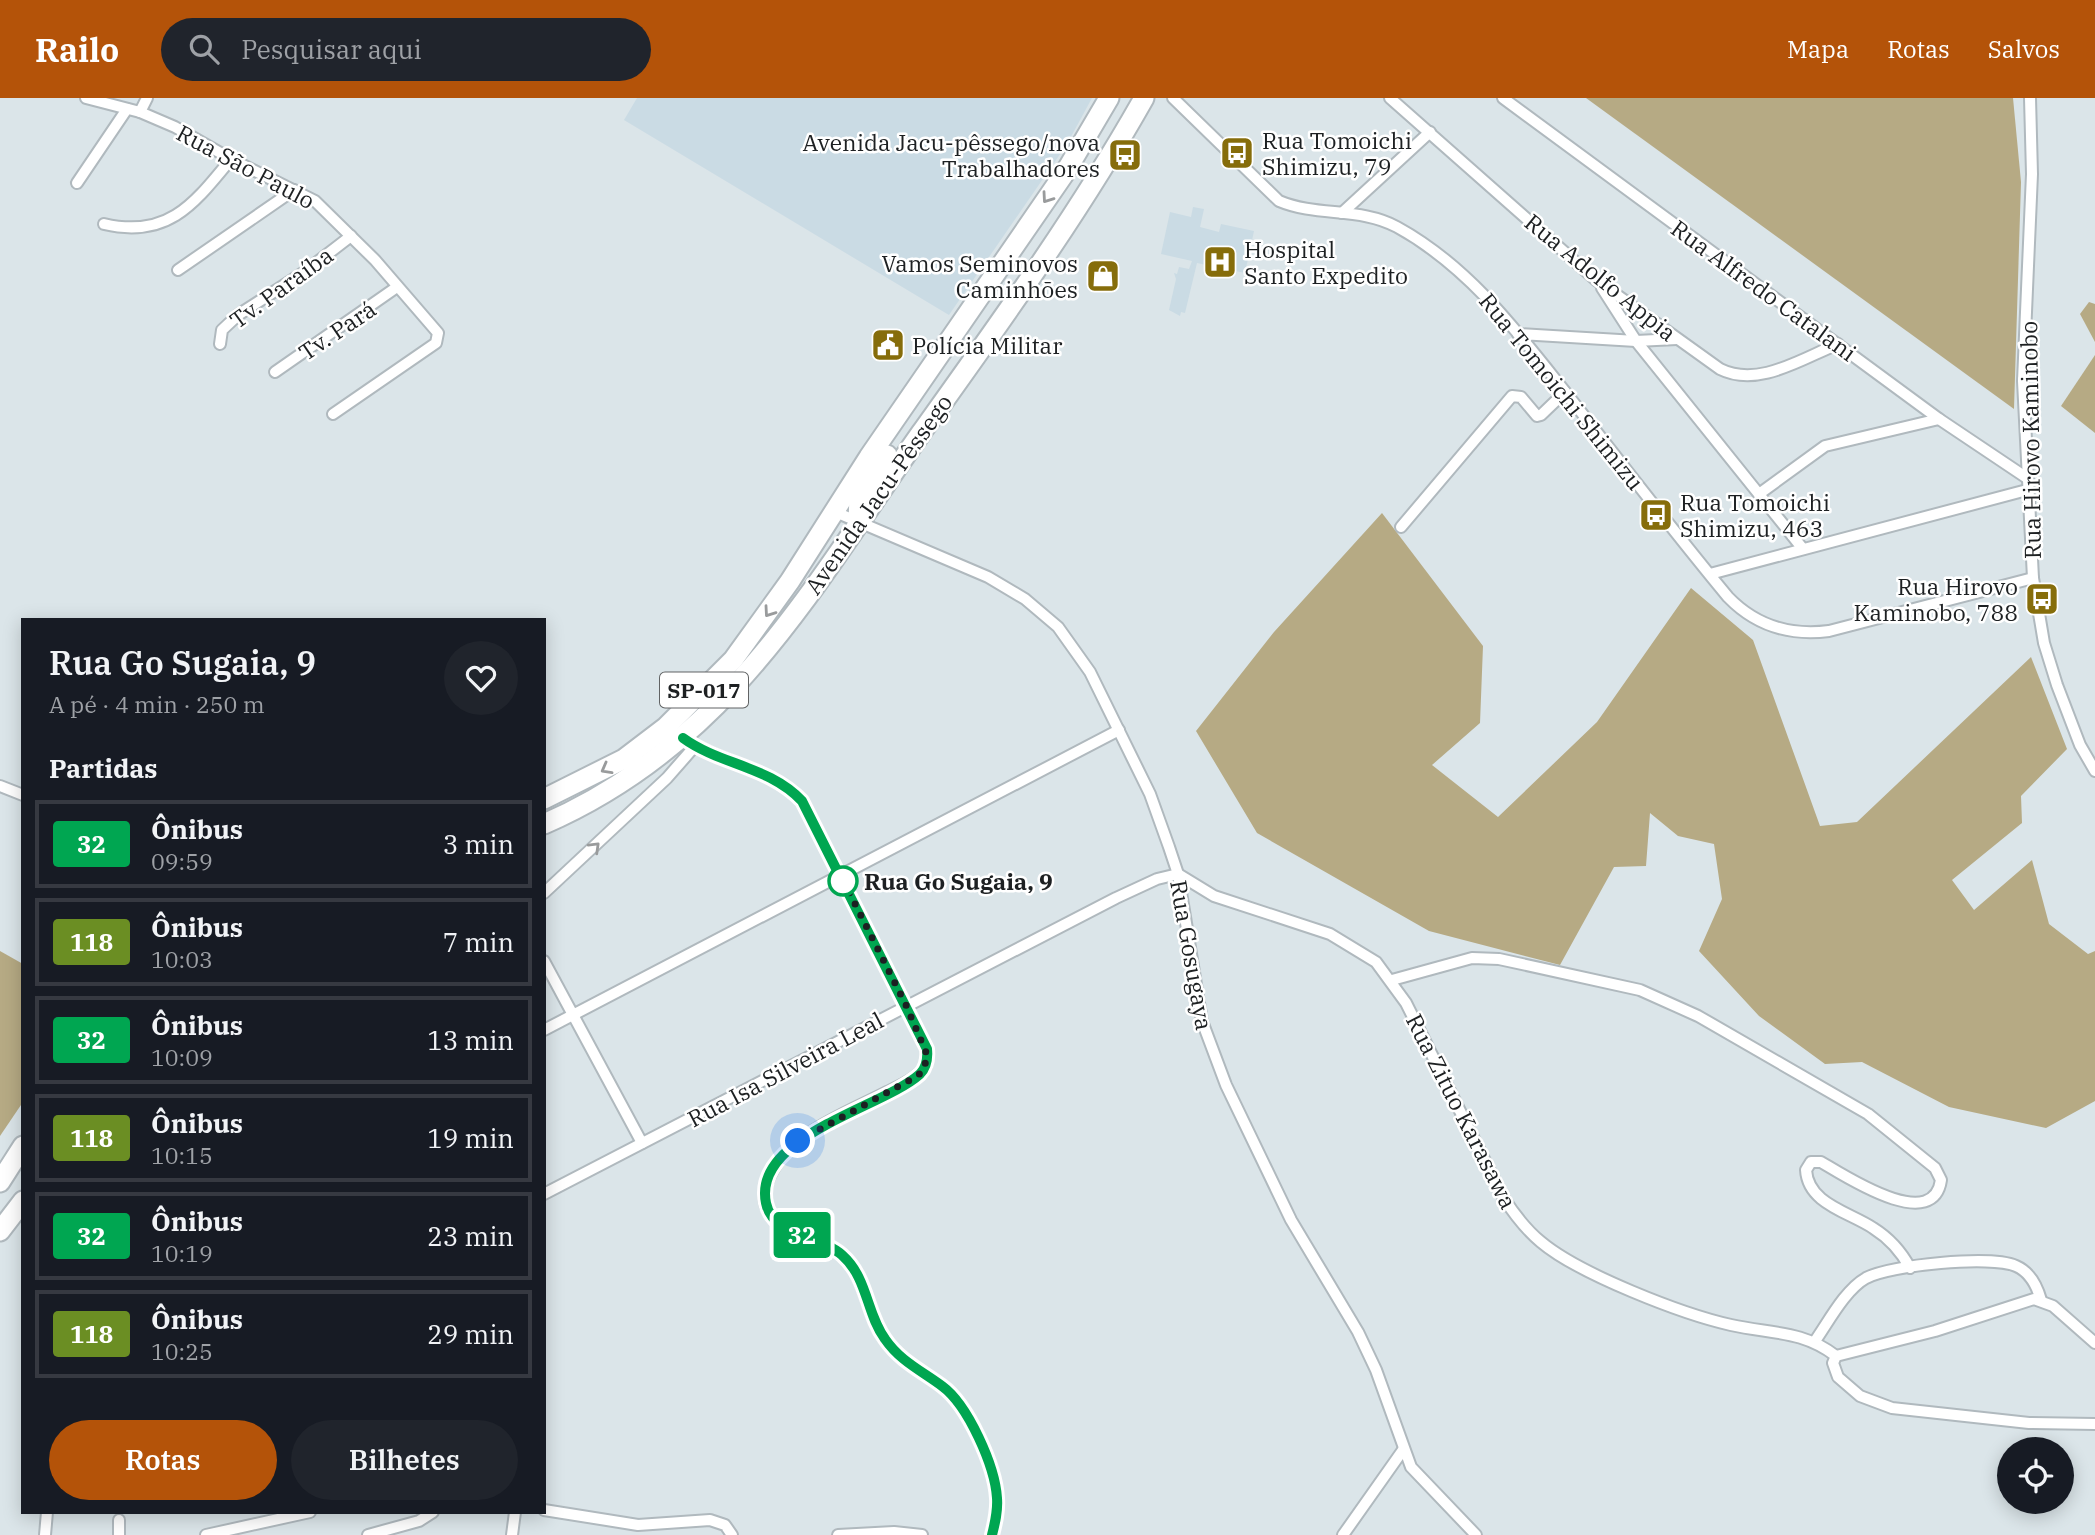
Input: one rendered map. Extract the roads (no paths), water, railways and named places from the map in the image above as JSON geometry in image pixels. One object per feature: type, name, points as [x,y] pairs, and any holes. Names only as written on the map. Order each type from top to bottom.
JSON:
[{"type":"highway","points":[[1068,223],[1070,202],[1128,109],[1130,98]]},
{"type":"highway","name":"Avenida Jacu-Pêssego","points":[[546,823],[606,794],[689,742],[734,690],[789,621],[1068,223],[1144,98]]},
{"type":"highway","name":"Avenida Jacu-Pêssego","points":[[546,798],[624,759],[666,727],[707,687],[761,623],[915,390],[1066,171],[1109,99]]},
{"type":"highway","points":[[858,523],[859,497],[915,412],[915,390]]},
{"type":"highway","points":[[789,621],[796,596],[839,534],[833,526],[819,534]]},
{"type":"highway","points":[[0,1182],[21,1149]]},
{"type":"highway","points":[[0,1231],[21,1204]]},
{"type":"street","name":"Rua São Paulo","points":[[86,98],[140,112],[175,127],[325,209],[438,333],[436,344],[333,414]]},
{"type":"street","points":[[140,112],[147,98]]},
{"type":"street","name":"Rua Tomoichi Shimizu","points":[[1173,98],[1279,201],[1297,208],[1386,222],[1414,237],[1471,281],[1518,334],[1735,604],[1756,620],[1786,631],[1810,634],[2034,578]]},
{"type":"street","name":"Rua Adolfo Appia","points":[[1390,98],[1596,280],[1720,369],[1742,377],[1765,373],[1838,344]]},
{"type":"street","name":"Rua Alfredo Catalani","points":[[1503,98],[1939,419],[2027,478]]},
{"type":"street","name":"Rua Hirovo Kaminobo","points":[[2030,98],[2032,174],[2024,381],[2027,490],[2034,578],[2045,643],[2057,685],[2080,745],[2095,771]]},
{"type":"street","points":[[77,183],[127,109]]},
{"type":"street","points":[[1342,213],[1430,132]]},
{"type":"street","points":[[104,224],[128,230],[143,228],[181,214],[196,202],[231,159]]},
{"type":"street","points":[[178,270],[294,190]]},
{"type":"street","name":"Tv. Paraíba","points":[[220,344],[222,330],[238,316],[303,273],[351,236]]},
{"type":"street","points":[[1596,280],[1636,341],[1803,549]]},
{"type":"street","name":"Tv. Pará","points":[[275,372],[397,287]]},
{"type":"street","points":[[1518,334],[1636,341],[1677,340]]},
{"type":"street","points":[[1401,527],[1512,396],[1521,397],[1537,415],[1541,415],[1565,392]]},
{"type":"street","points":[[1759,494],[1825,446],[1939,419]]},
{"type":"street","points":[[1710,574],[2027,490]]},
{"type":"street","name":"Rua Gosugaya","points":[[834,511],[988,577],[1025,598],[1058,627],[1090,672],[1150,794],[1178,874],[1196,995],[1212,1053],[1291,1220],[1358,1332],[1376,1370],[1403,1450],[1424,1483],[1476,1535]]},
{"type":"street","points":[[546,1029],[1119,730]]},
{"type":"street","points":[[546,891],[667,778],[689,742],[772,777],[792,790],[813,819],[927,1049],[926,1066],[912,1079],[798,1141],[786,1153],[772,1175],[765,1194],[766,1205],[778,1224],[830,1247],[847,1260],[862,1282],[885,1339],[911,1366],[957,1399],[968,1415],[989,1465],[997,1496],[992,1535]]},
{"type":"street","points":[[0,786],[21,794]]},
{"type":"street","name":"Rua Zituo Karasawa","points":[[1178,874],[1214,896],[1330,934],[1376,962],[1392,980],[1503,1197],[1520,1222],[1542,1243],[1564,1258],[1671,1306],[1712,1321],[1815,1341],[1835,1358],[1835,1370],[1847,1387],[1881,1405],[2029,1423],[2095,1424]]},
{"type":"street","name":"Rua Isa Silveira Leal","points":[[546,1193],[1144,884],[1178,874]]},
{"type":"street","points":[[1392,980],[1472,958],[1499,959],[1617,984],[1698,1016],[1868,1114],[1935,1168],[1941,1180],[1938,1189],[1927,1199],[1910,1202],[1873,1192],[1821,1162],[1811,1162],[1806,1170],[1809,1183],[1824,1202],[1886,1237],[1910,1268]]},
{"type":"street","points":[[546,965],[642,1143]]},
{"type":"street","points":[[1815,1341],[1860,1283],[1877,1274],[1968,1262],[2015,1265],[2031,1277],[2041,1300],[2095,1343]]},
{"type":"street","points":[[1835,1358],[1946,1327],[2023,1301],[2041,1300]]},
{"type":"street","points":[[1343,1535],[1403,1450]]},
{"type":"street","points":[[546,1510],[638,1530],[669,1529],[710,1520],[729,1530]]},
{"type":"street","points":[[45,1535],[47,1514]]},
{"type":"street","points":[[206,1535],[301,1514]]},
{"type":"street","points":[[368,1535],[419,1521],[430,1514]]},
{"type":"street","points":[[512,1535],[515,1514]]},
{"type":"street","points":[[118,1535],[119,1520]]},
{"type":"street","points":[[602,1535],[606,1522]]},
{"type":"street","points":[[838,1535],[894,1532],[922,1535]]},
{"type":"place","name":"Rua Tomoichi Shimizu, 79","points":[[1237,153]]},
{"type":"place","name":"Avenida Jacu-pêssego/nova Trabalhadores","points":[[1125,155]]},
{"type":"place","name":"Hospital Santo Expedito","points":[[1220,262]]},
{"type":"place","name":"Vamos Seminovos Caminhões","points":[[1103,276]]},
{"type":"place","name":"Polícia Militar","points":[[888,345]]},
{"type":"place","name":"Rua Tomoichi Shimizu, 463","points":[[1656,515]]},
{"type":"place","name":"Rua Hirovo Kaminobo, 788","points":[[2042,599]]},
{"type":"place","name":"Rua Go Sugaia, 9","points":[[843,881]]}]
